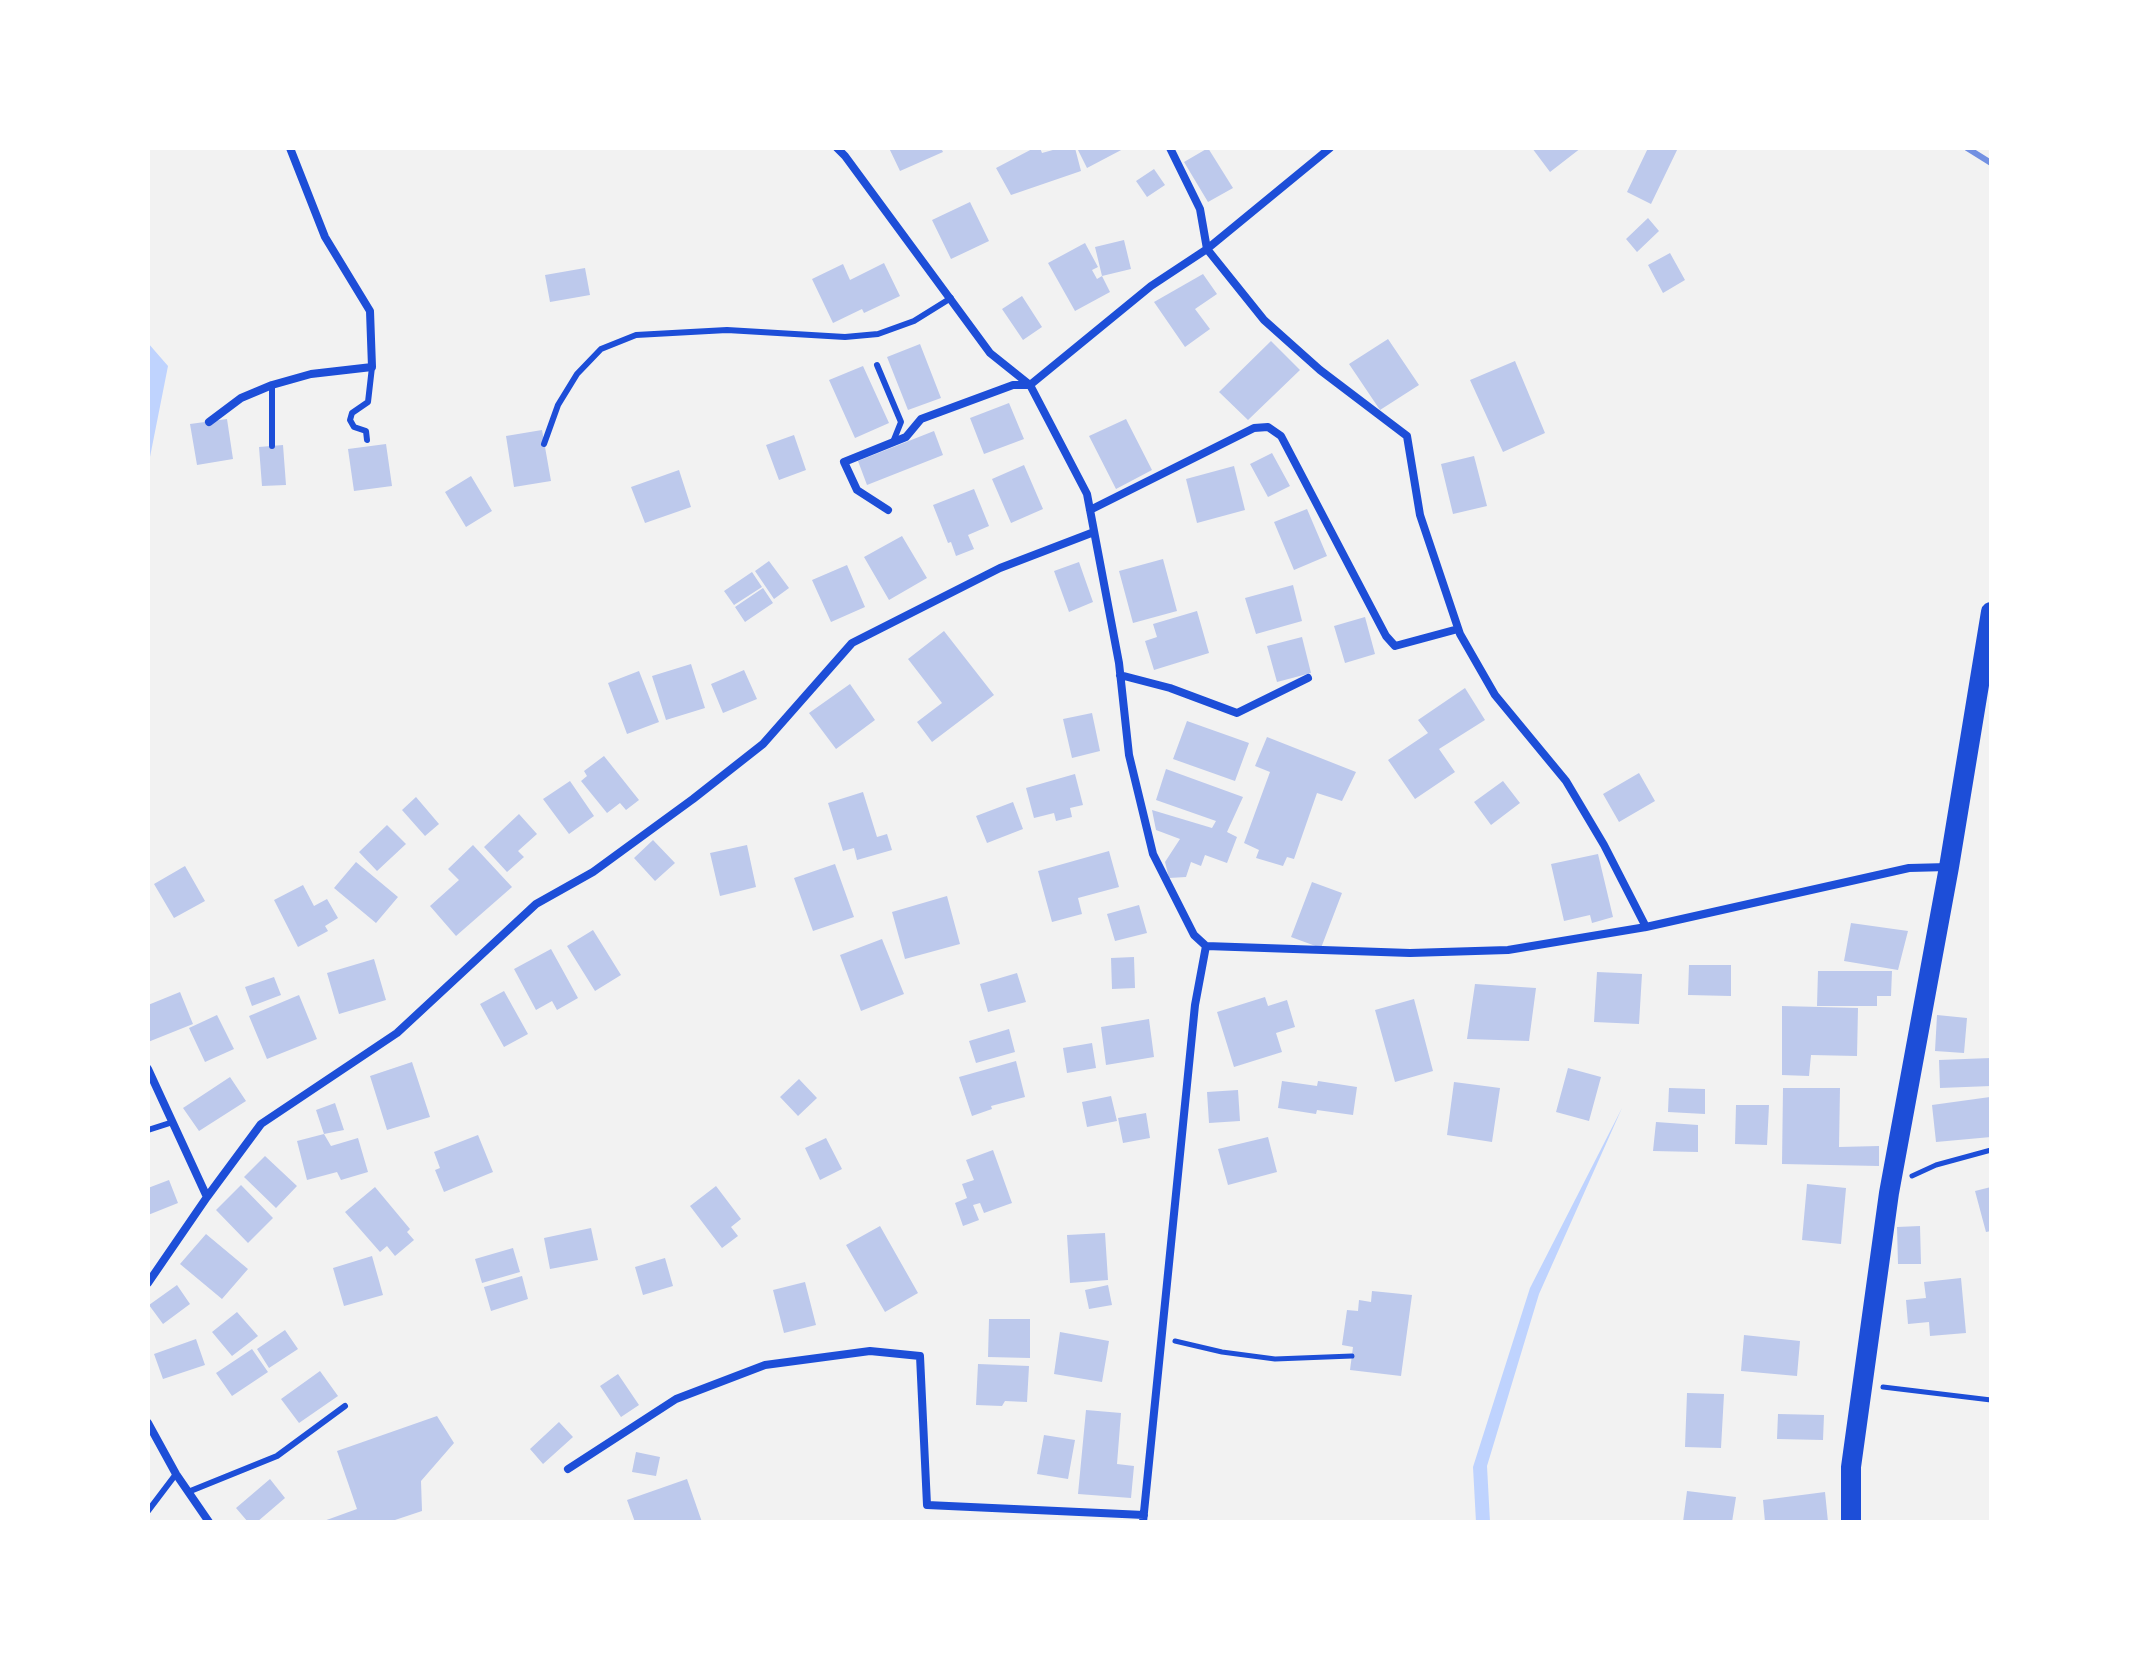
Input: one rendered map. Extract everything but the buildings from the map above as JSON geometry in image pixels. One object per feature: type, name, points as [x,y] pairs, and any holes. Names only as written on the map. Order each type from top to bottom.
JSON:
[{"type":"main road","points":[[1851,1522],[1851,1467],[1889,1193],[1949,867],[1991,612]]},
{"type":"street","points":[[209,422],[241,398],[272,385],[311,374],[372,367],[370,311],[325,237],[290,148]]},
{"type":"street","points":[[837,148],[990,353],[1030,385],[1087,494],[1120,675],[1129,755],[1153,854],[1194,935],[1206,946],[1410,953],[1508,950],[1646,927],[1909,868],[1949,867]]},
{"type":"street","points":[[1170,148],[1200,209],[1207,249],[1264,320],[1320,370],[1407,436],[1420,515],[1458,629],[1495,695],[1566,781],[1604,845],[1646,927]]},
{"type":"street","points":[[888,510],[857,490],[844,462],[906,437],[921,419],[1013,385],[1030,385],[1151,286],[1207,249],[1330,148]]},
{"type":"street","points":[[1090,510],[1254,428],[1268,427],[1281,436],[1386,636],[1395,646],[1458,629]]},
{"type":"street","points":[[148,1283],[261,1124],[397,1033],[536,904],[593,872],[763,744],[852,643],[1000,568],[1094,532]]},
{"type":"street","points":[[1120,675],[1170,688],[1237,713],[1308,678]]},
{"type":"street","points":[[568,1469],[676,1399],[765,1365],[870,1351],[920,1356],[927,1505],[1144,1518],[1195,1005],[1206,946]]},
{"type":"street","points":[[148,1069],[207,1197]]},
{"type":"street","points":[[148,1423],[176,1474],[209,1522]]},
{"type":"lane","points":[[544,444],[558,405],[577,374],[601,349],[636,335],[727,330],[845,337],[878,334],[914,321],[951,298]]},
{"type":"lane","points":[[877,365],[901,422],[893,442]]},
{"type":"lane","points":[[367,440],[366,431],[354,427],[350,420],[352,413],[368,402],[372,367]]},
{"type":"lane","points":[[272,385],[272,446]]},
{"type":"lane","points":[[148,1130],[173,1122]]},
{"type":"lane","points":[[188,1492],[277,1456],[345,1406]]},
{"type":"lane","points":[[148,1511],[176,1474]]},
{"type":"path","points":[[1889,1193],[1908,1178],[1936,1165],[1991,1150]]},
{"type":"path","points":[[1163,1338],[1222,1352],[1275,1359],[1352,1356]]},
{"type":"path","points":[[1862,1385],[1991,1400]]},
{"type":"water","points":[[148,343],[168,366],[148,467]]},
{"type":"water","points":[[1622,1108],[1539,1294],[1487,1466],[1490,1522],[1476,1522],[1473,1467],[1530,1288]]},
{"type":"railway","points":[[1967,148],[1991,163]]}]
